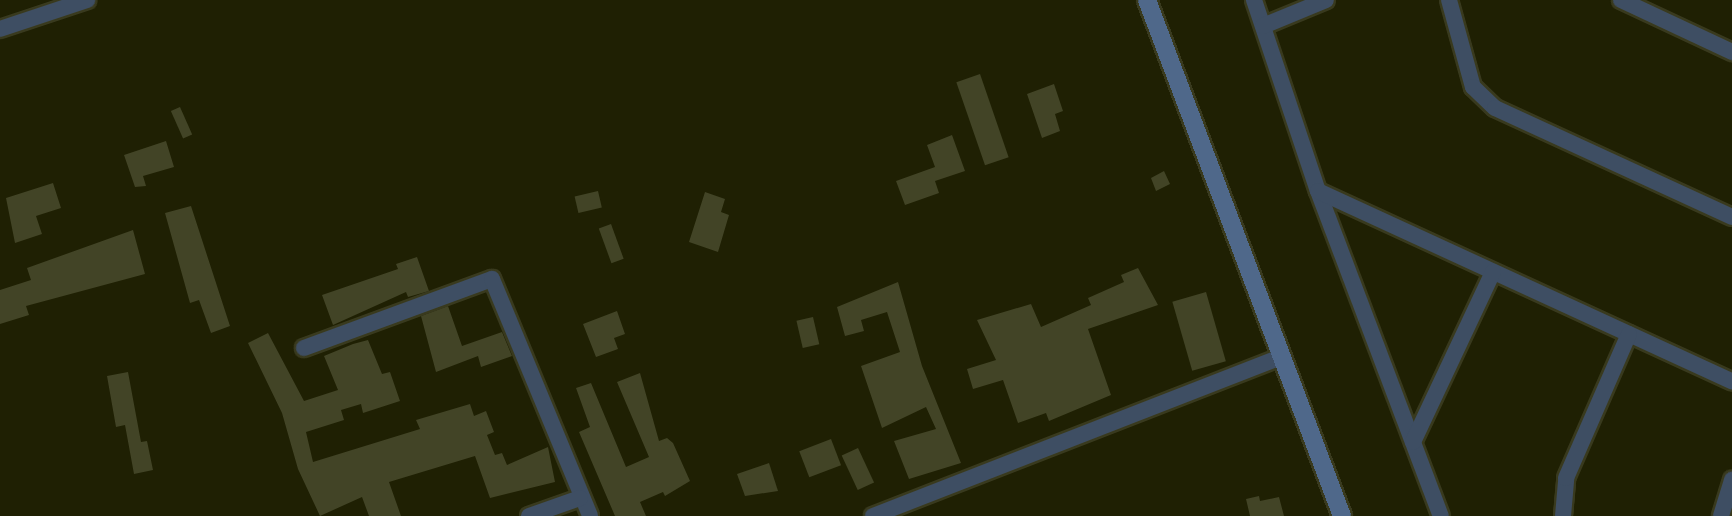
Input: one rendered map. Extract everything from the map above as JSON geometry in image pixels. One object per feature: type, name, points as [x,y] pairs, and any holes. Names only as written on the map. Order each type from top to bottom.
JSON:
[{"type":"street","points":[[0,29],[87,0]]},
{"type":"street","points":[[1147,0],[1279,358],[1341,516]]},
{"type":"street","points":[[1254,0],[1318,191],[1441,516]]},
{"type":"street","points":[[1263,26],[1326,0]]},
{"type":"street","points":[[1449,0],[1473,87],[1495,108],[1732,216]]},
{"type":"street","points":[[1621,0],[1732,52]]},
{"type":"street","points":[[1318,191],[1732,381]]},
{"type":"street","points":[[1413,442],[1493,272]]},
{"type":"street","points":[[304,348],[492,279],[580,498],[590,516]]},
{"type":"street","points":[[1563,516],[1570,468],[1629,334]]},
{"type":"street","points":[[873,516],[1279,358]]},
{"type":"street","points":[[1721,516],[1732,480]]},
{"type":"street","points":[[529,516],[580,498]]},
{"type":"building","points":[[980,74],[1009,157],[985,165],[956,82]]},
{"type":"building","points":[[1054,84],[1063,111],[1055,114],[1060,131],[1042,138],[1027,94]]},
{"type":"building","points":[[180,107],[192,134],[183,138],[171,111]]},
{"type":"building","points":[[952,135],[965,171],[935,181],[939,193],[905,205],[896,181],[935,167],[927,145]]},
{"type":"building","points":[[166,141],[174,167],[143,176],[146,186],[135,187],[124,155]]},
{"type":"building","points":[[1164,171],[1170,184],[1156,191],[1151,178]]},
{"type":"building","points":[[53,183],[61,208],[36,216],[42,234],[15,243],[6,198]]},
{"type":"building","points":[[598,191],[602,208],[578,213],[575,196]]},
{"type":"building","points":[[705,192],[725,199],[721,212],[729,215],[718,252],[689,242]]},
{"type":"building","points":[[191,206],[230,326],[211,333],[199,300],[190,303],[165,213]]},
{"type":"building","points":[[611,224],[624,259],[611,263],[599,228]]},
{"type":"building","points":[[133,230],[145,274],[26,306],[29,315],[0,324],[0,290],[31,280],[27,268]]},
{"type":"building","points":[[417,257],[429,291],[408,297],[406,292],[333,325],[322,295],[398,269],[396,264]]},
{"type":"building","points":[[1138,268],[1158,305],[1088,329],[1111,395],[1049,421],[1046,413],[1018,423],[1003,380],[973,389],[967,369],[996,360],[977,320],[1031,304],[1041,327],[1091,305],[1088,298],[1124,282],[1121,275]]},
{"type":"building","points":[[898,282],[922,366],[961,463],[909,479],[894,441],[936,429],[926,407],[882,428],[861,366],[900,352],[887,312],[861,320],[864,331],[845,336],[837,307]]},
{"type":"building","points":[[1206,292],[1226,361],[1192,371],[1172,302]]},
{"type":"building","points":[[448,306],[462,346],[502,332],[512,356],[481,367],[478,356],[436,372],[421,316]]},
{"type":"building","points":[[617,311],[625,334],[614,338],[618,349],[596,357],[583,324]]},
{"type":"building","points":[[813,317],[819,344],[803,348],[796,321]]},
{"type":"building","points":[[268,333],[304,401],[338,390],[324,356],[353,344],[368,340],[382,374],[390,372],[400,401],[363,413],[361,404],[341,410],[344,420],[306,432],[313,462],[420,429],[416,420],[470,404],[474,416],[486,411],[494,432],[487,435],[495,455],[502,453],[507,465],[548,447],[555,482],[490,498],[475,456],[389,482],[401,516],[369,516],[362,497],[320,516],[298,469],[282,413],[248,343]]},
{"type":"building","points":[[128,372],[141,442],[147,441],[153,470],[134,474],[125,425],[116,427],[107,376]]},
{"type":"building","points":[[640,373],[659,441],[667,438],[673,443],[690,481],[665,496],[663,492],[640,502],[646,516],[615,516],[579,432],[590,427],[576,388],[591,383],[626,467],[649,457],[617,382]]},
{"type":"building","points":[[831,439],[841,465],[809,477],[799,451]]},
{"type":"building","points":[[858,448],[874,482],[858,490],[842,456]]},
{"type":"building","points":[[769,463],[778,491],[745,496],[737,474]]},
{"type":"building","points":[[1259,496],[1260,501],[1279,497],[1284,516],[1250,516],[1246,499]]}]
